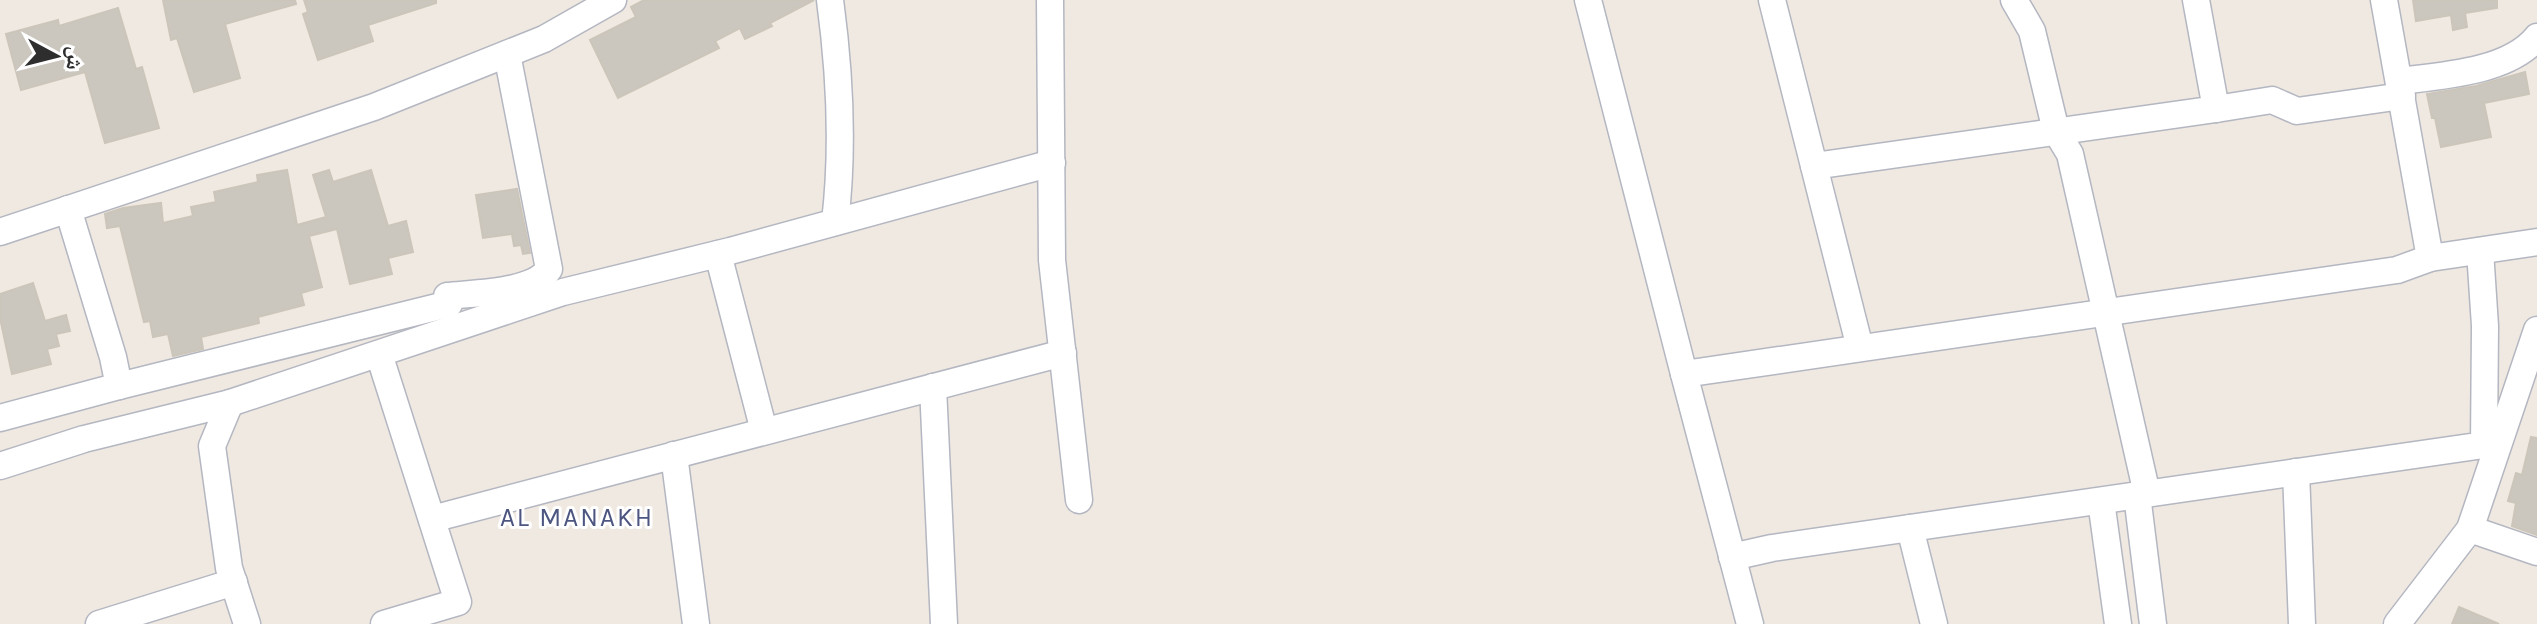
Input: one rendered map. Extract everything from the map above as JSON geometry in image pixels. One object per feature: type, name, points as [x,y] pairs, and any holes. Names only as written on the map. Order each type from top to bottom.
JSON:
[{"type":"street","points":[[830,0],[839,72],[841,178],[835,222]]},
{"type":"street","points":[[1050,0],[1052,260],[1079,500]]},
{"type":"street","points":[[1588,0],[1750,624]]},
{"type":"street","points":[[1772,0],[1860,348]]},
{"type":"street","points":[[2014,0],[2032,31],[2056,131],[2070,154],[2106,311],[2142,495],[2153,624]]},
{"type":"street","points":[[2196,0],[2216,109]]},
{"type":"street","points":[[2384,0],[2430,258]]},
{"type":"street","points":[[0,232],[374,107],[544,39],[597,5]]},
{"type":"street","points":[[1814,166],[2272,100],[2297,111],[2468,73],[2527,49],[2537,37]]},
{"type":"street","points":[[0,418],[449,304],[447,296],[520,287],[543,278],[549,269],[507,54]]},
{"type":"street","points":[[0,466],[84,439],[230,403],[563,292],[718,254],[1052,163]]},
{"type":"street","points":[[68,209],[119,386]]},
{"type":"street","points":[[1684,374],[2397,270],[2430,258],[2537,242]]},
{"type":"street","points":[[1732,557],[1910,528],[2484,445],[2485,326],[2480,251]]},
{"type":"street","points":[[718,254],[764,431]]},
{"type":"street","points":[[2397,624],[2470,529],[2537,330]]},
{"type":"street","points":[[432,519],[1063,353]]},
{"type":"street","points":[[379,354],[461,613],[384,624]]},
{"type":"street","points":[[933,387],[944,624]]},
{"type":"street","points":[[230,403],[212,446],[229,568],[247,624]]},
{"type":"street","points":[[674,455],[696,624]]},
{"type":"street","points":[[2296,472],[2302,624]]},
{"type":"street","points":[[2101,501],[2118,624]]},
{"type":"street","points":[[1910,528],[1934,624]]},
{"type":"street","points":[[2470,529],[2537,552]]},
{"type":"street","points":[[99,624],[234,582]]},
{"type":"building","points":[[163,0],[295,0],[296,4],[225,24],[240,78],[194,92],[177,38],[171,40]]},
{"type":"building","points":[[304,0],[436,0],[436,3],[368,25],[373,41],[318,60],[303,14],[308,12]]},
{"type":"building","points":[[644,0],[814,0],[745,39],[740,28],[715,41],[719,48],[618,98],[590,40],[636,17],[631,7]]},
{"type":"building","points":[[2413,0],[2497,0],[2497,8],[2465,13],[2467,27],[2453,30],[2451,15],[2416,21]]},
{"type":"building","points":[[118,8],[136,69],[142,67],[159,128],[105,143],[85,72],[21,90],[6,34],[58,20],[59,26]]},
{"type":"building","points":[[2525,72],[2529,94],[2484,103],[2491,137],[2441,147],[2427,94],[2476,86]]},
{"type":"building","points":[[287,170],[297,225],[326,217],[313,175],[329,170],[333,182],[371,170],[388,226],[406,221],[413,252],[388,258],[392,274],[350,284],[337,229],[309,236],[322,287],[301,293],[304,305],[258,317],[259,323],[201,337],[203,349],[173,356],[168,334],[153,337],[150,321],[144,322],[120,226],[107,228],[105,214],[123,208],[161,203],[163,223],[193,216],[191,207],[216,202],[214,192],[258,182],[257,175]]},
{"type":"building","points":[[517,189],[530,253],[523,254],[521,245],[514,246],[512,234],[483,238],[476,195]]},
{"type":"building","points":[[33,283],[45,321],[66,315],[70,331],[56,334],[59,346],[47,349],[51,364],[12,374],[0,318],[0,294]]},
{"type":"building","points":[[2531,437],[2537,438],[2537,535],[2512,526],[2516,503],[2508,501],[2516,473],[2522,475]]},
{"type":"building","points":[[2459,607],[2499,624],[2452,624]]},
{"type":"district","name":"AL MANAKH","points":[[577,517]]}]
